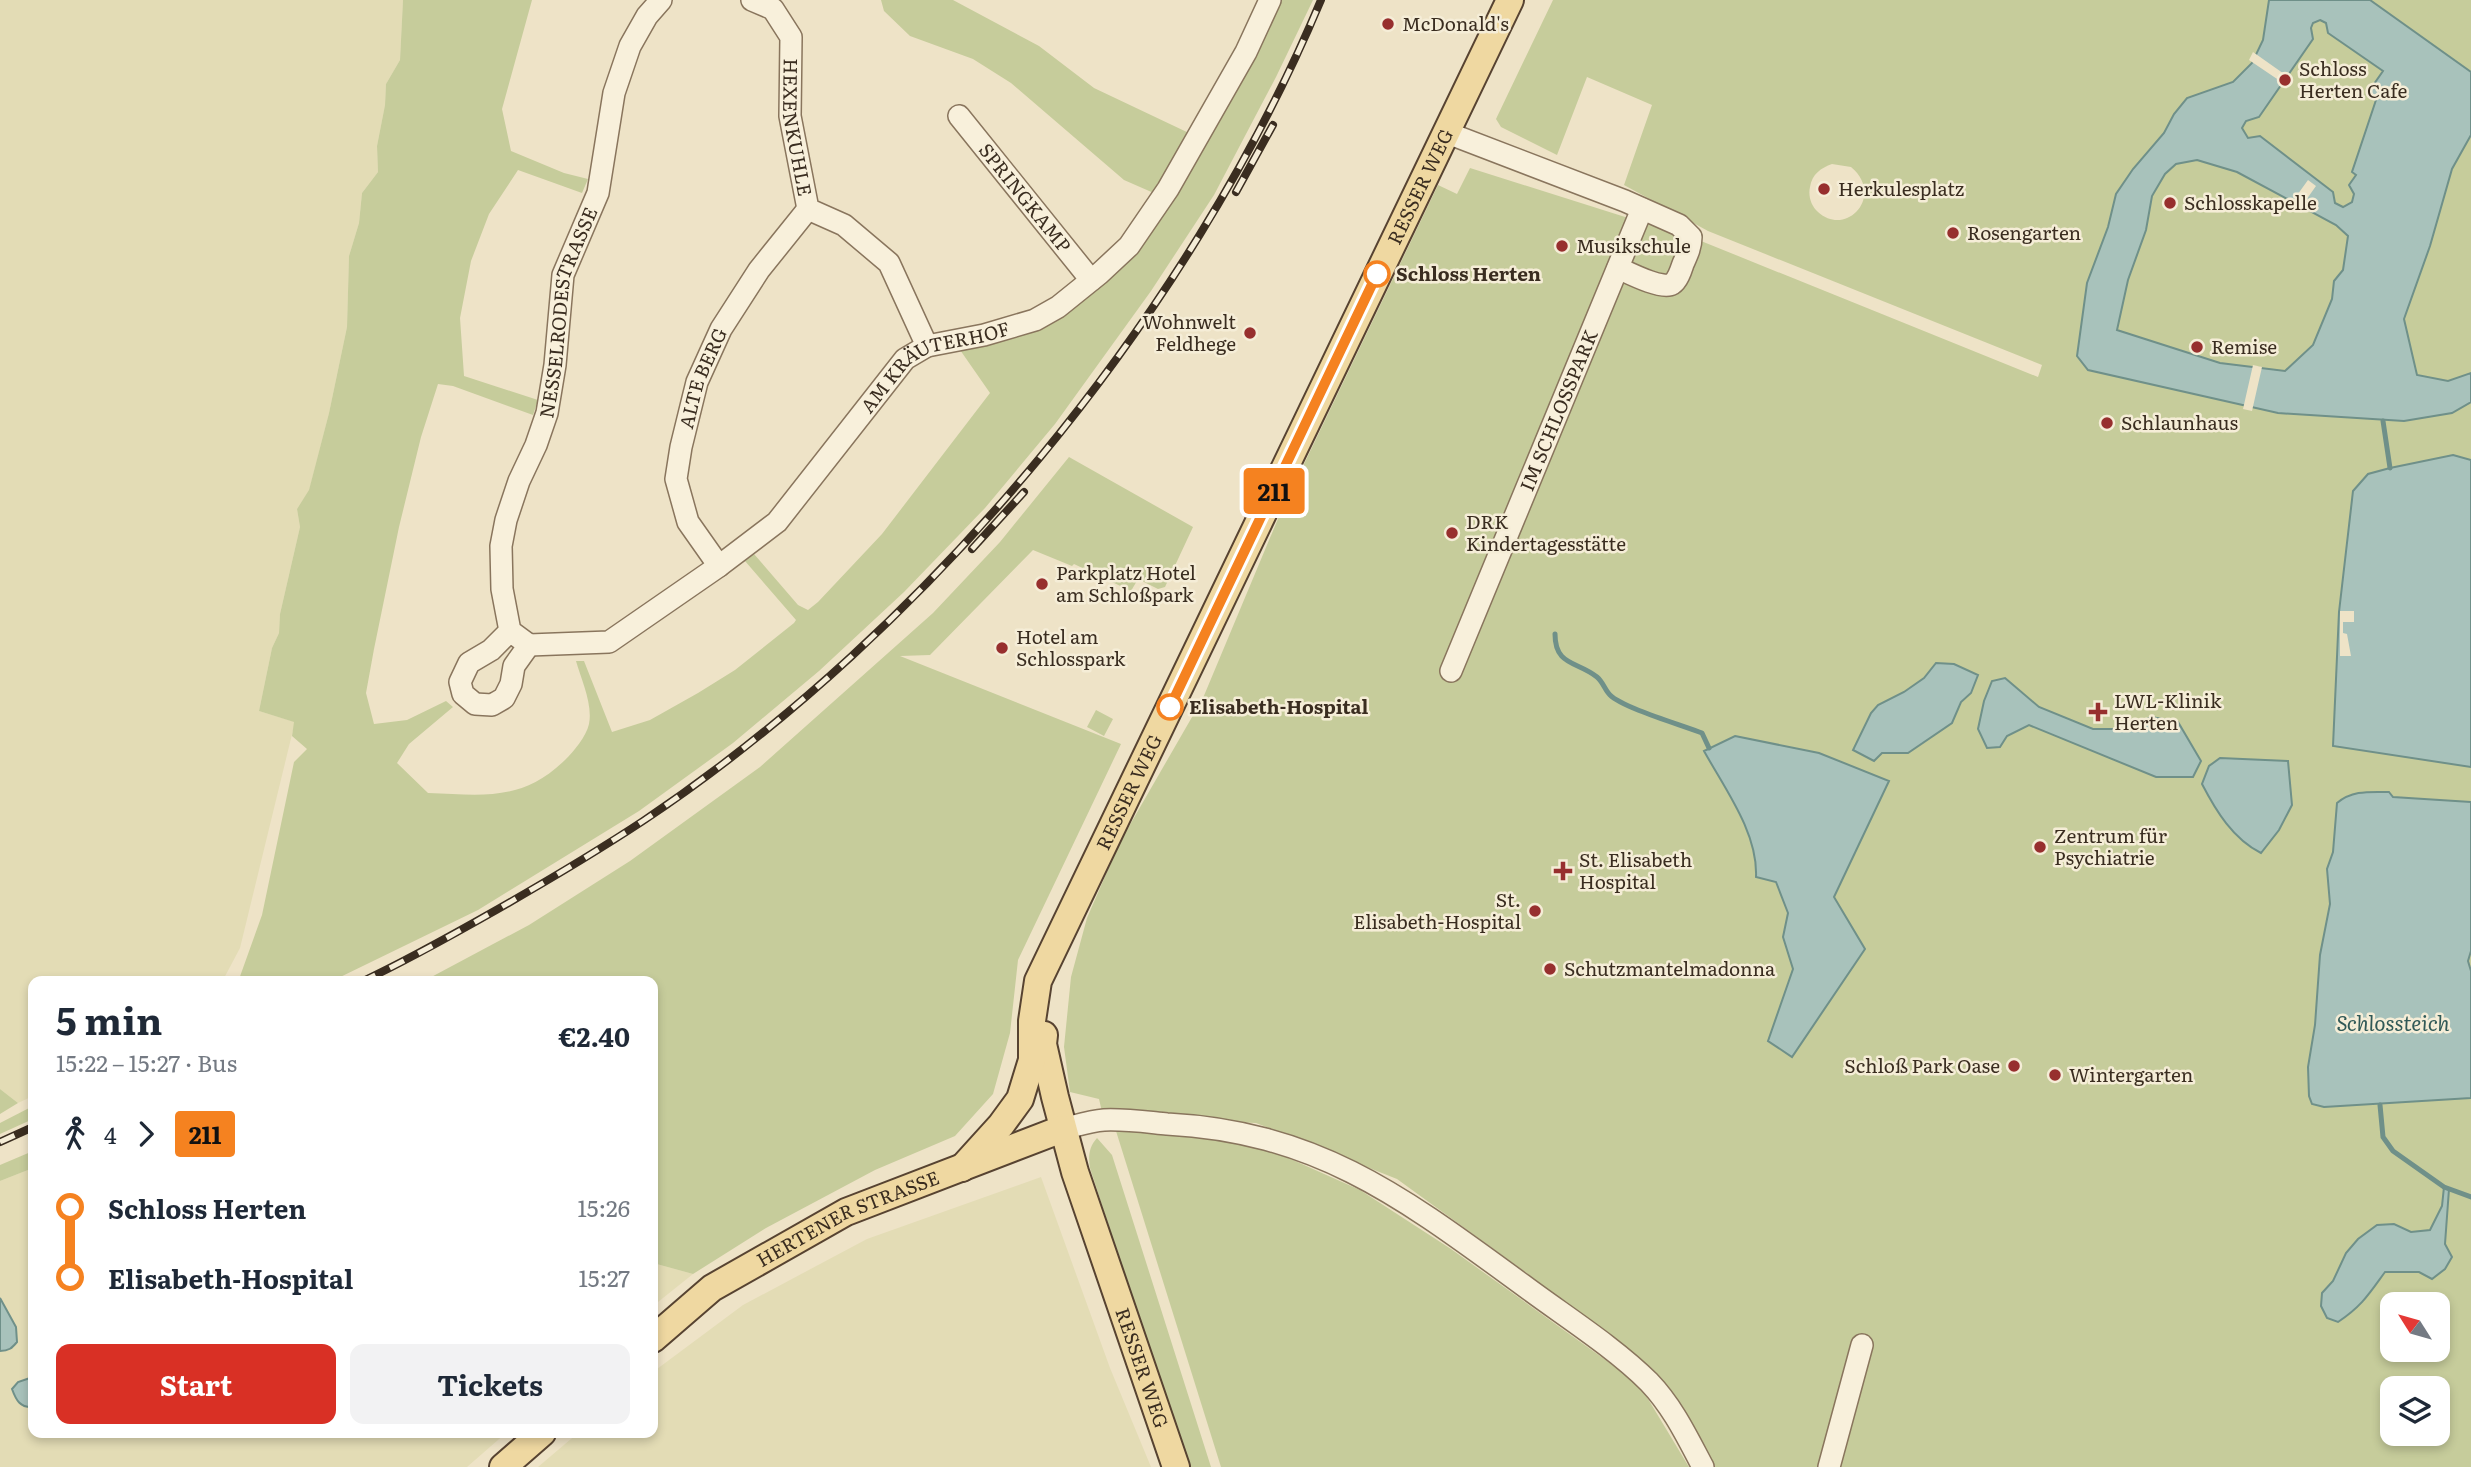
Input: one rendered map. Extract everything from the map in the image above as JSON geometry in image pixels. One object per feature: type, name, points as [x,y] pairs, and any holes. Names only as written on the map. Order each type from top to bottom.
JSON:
[{"type":"main road","name":"RESSER WEG","points":[[962,1167],[1001,1125],[1020,1099],[1032,1060],[1032,1021],[1038,981],[1510,0]]},
{"type":"main road","name":"RESSER WEG","points":[[1058,943],[1043,1044],[1062,1129],[1176,1467]]},
{"type":"main road","name":"HERTENER STRASSE","points":[[658,1335],[712,1288],[846,1212],[1062,1129]]},
{"type":"main road","points":[[503,1467],[536,1438]]},
{"type":"street","name":"NESSELRODESTRASSE","points":[[510,631],[502,589],[501,545],[514,494],[547,413],[564,275],[598,193],[614,93],[630,46],[647,16],[661,0]]},
{"type":"street","name":"HEXENKUHLE","points":[[752,0],[773,9],[790,37],[790,116],[808,209],[844,225],[889,263],[927,346]]},
{"type":"street","name":"AM KRÄUTERHOF","points":[[528,645],[609,642],[777,522],[905,359],[927,346],[984,335],[1035,320],[1058,307],[1091,280],[1129,246],[1168,189],[1246,52],[1270,0]]},
{"type":"street","name":"SPRINGKAMP","points":[[959,116],[1091,280]]},
{"type":"street","points":[[1445,132],[1642,209],[1686,230],[1691,237],[1688,254],[1677,278],[1669,285],[1656,284],[1618,268]]},
{"type":"street","name":"ALTE BERG","points":[[719,566],[688,522],[676,479],[696,382],[721,329],[759,270],[808,209]]},
{"type":"street","name":"IM SCHLOSSPARK","points":[[1451,671],[1642,209]]},
{"type":"street","points":[[510,631],[528,645],[514,666],[511,684],[504,698],[492,705],[475,704],[463,694],[460,682],[469,663],[491,650],[510,631]]},
{"type":"street","points":[[1062,1129],[1107,1120],[1230,1130],[1303,1149],[1356,1173],[1425,1214],[1622,1359],[1649,1382],[1667,1404],[1703,1467]]},
{"type":"street","points":[[1829,1467],[1862,1345]]},
{"type":"shaded area","points":[[0,0],[403,0],[400,60],[386,84],[377,146],[378,172],[362,193],[359,223],[349,256],[347,327],[309,491],[297,509],[300,527],[280,614],[279,633],[272,648],[259,711],[295,722],[240,948],[225,976],[28,976],[28,1098],[18,1103],[0,1089]]},
{"type":"shaded area","points":[[28,1170],[28,1438],[500,1438],[467,1467],[0,1467],[0,1181]]},
{"type":"shaded area","points":[[1041,1177],[1110,1368],[1151,1467],[538,1467],[572,1438],[658,1438],[658,1368],[743,1305],[867,1239]]},
{"type":"shaded area","points":[[658,1264],[693,1274],[658,1302]]},
{"type":"green space","points":[[403,0],[532,0],[502,109],[511,151],[564,173],[588,179],[582,193],[518,170],[489,214],[471,261],[460,318],[464,376],[538,400],[533,415],[453,386],[438,384],[421,437],[399,527],[366,693],[374,724],[407,720],[446,701],[453,707],[409,744],[397,763],[428,793],[484,795],[501,793],[533,783],[549,774],[576,748],[587,729],[590,716],[576,661],[584,661],[612,732],[650,720],[698,693],[735,670],[794,623],[796,620],[745,561],[754,554],[798,605],[808,610],[818,602],[882,534],[990,393],[958,347],[1038,328],[1076,306],[1097,288],[1127,256],[1278,0],[1313,0],[1214,195],[1151,291],[1055,424],[985,508],[904,592],[819,671],[733,743],[639,811],[478,910],[342,976],[240,976],[262,915],[294,762],[307,749],[292,736],[294,722],[259,711],[272,648],[279,633],[280,614],[300,527],[297,509],[309,490],[347,327],[349,256],[359,223],[362,193],[378,172],[377,146],[386,84],[400,60]]},
{"type":"green space","points":[[881,0],[953,0],[1039,46],[1094,88],[1191,134],[1156,194],[1124,180],[1011,83],[973,59],[910,36],[884,11]]},
{"type":"green space","points":[[1553,0],[2471,0],[2471,1467],[1714,1467],[1654,1375],[1528,1274],[1397,1179],[1256,1123],[1103,1116],[1099,1099],[1070,1092],[1064,1047],[1071,977],[1087,918],[1120,842],[1203,698],[1280,514],[1438,185],[1457,194],[1470,168],[1701,241],[2038,377],[2042,365],[1708,231],[1624,185],[1652,105],[1587,77],[1557,155],[1501,127],[1496,119]],"holes":[[[1832,164],[1851,167],[1861,178],[1863,200],[1858,210],[1850,217],[1829,219],[1814,207],[1810,197],[1811,182],[1815,175]]]},
{"type":"green space","points":[[1069,457],[1193,527],[1165,587],[1158,589],[1138,579],[1131,591],[1074,564],[1072,566],[1033,550],[930,655],[900,656],[1121,744],[1018,960],[1010,1033],[993,1094],[955,1136],[875,1170],[766,1228],[693,1274],[658,1264],[658,976],[433,976],[529,925],[630,861],[760,767],[933,613],[1000,542]]},
{"type":"green space","points":[[1096,710],[1113,719],[1104,736],[1087,727]]},
{"type":"green space","points":[[0,1089],[18,1103],[0,1114]]},
{"type":"green space","points":[[28,1109],[28,1121],[0,1134],[0,1123]]},
{"type":"green space","points":[[1116,1131],[1168,1133],[1266,1148],[1360,1190],[1451,1249],[1639,1384],[1689,1467],[1221,1467]]},
{"type":"green space","points":[[1097,1138],[1112,1155],[1211,1467],[1186,1467],[1090,1168],[1090,1152]]},
{"type":"green space","points":[[28,1153],[28,1170],[0,1181],[0,1165]]},
{"type":"water","points":[[2269,0],[2370,0],[2471,72],[2471,135],[2452,169],[2430,246],[2404,319],[2417,375],[2448,381],[2471,373],[2471,402],[2452,413],[2404,421],[2278,413],[2088,370],[2077,356],[2087,283],[2108,227],[2116,194],[2164,133],[2187,98],[2233,82],[2252,63],[2263,40]],"holes":[[[2320,20],[2326,23],[2328,33],[2383,71],[2367,94],[2376,100],[2352,172],[2356,175],[2349,185],[2354,194],[2352,202],[2343,207],[2335,203],[2333,192],[2260,136],[2248,138],[2242,128],[2246,121],[2259,117],[2313,39],[2313,23]],[[2197,160],[2237,172],[2336,225],[2348,236],[2343,270],[2334,281],[2332,299],[2313,345],[2285,371],[2220,363],[2117,330],[2128,280],[2146,230],[2152,196],[2165,174],[2176,164]]]},
{"type":"water","points":[[2453,455],[2471,460],[2471,767],[2333,746],[2339,612],[2353,491],[2368,474]]},
{"type":"water","points":[[1936,663],[1954,664],[1978,675],[1971,693],[1961,702],[1952,723],[1908,753],[1882,753],[1874,761],[1853,750],[1871,713],[1878,705],[1924,678]]},
{"type":"water","points":[[2005,678],[2039,707],[2093,729],[2120,729],[2152,717],[2178,722],[2201,761],[2193,777],[2156,777],[2029,725],[2007,736],[2000,747],[1987,748],[1978,729],[1984,701],[1992,681]]},
{"type":"water","points":[[1735,736],[1819,753],[1889,781],[1834,897],[1865,949],[1792,1057],[1768,1041],[1793,969],[1783,937],[1788,913],[1776,882],[1756,877],[1752,844],[1746,828],[1704,751]]},
{"type":"water","points":[[2220,758],[2288,761],[2292,805],[2279,830],[2261,853],[2234,832],[2219,814],[2202,784],[2209,766]]},
{"type":"water","name":"Schlossteich","points":[[2389,792],[2393,797],[2471,802],[2471,951],[2468,961],[2471,971],[2471,1098],[2324,1107],[2312,1104],[2309,1096],[2308,1067],[2315,1025],[2320,955],[2330,904],[2327,869],[2333,852],[2337,803],[2355,794]]},
{"type":"water","points":[[2444,1187],[2449,1189],[2445,1244],[2452,1257],[2445,1269],[2432,1279],[2419,1272],[2385,1272],[2353,1311],[2338,1322],[2327,1318],[2321,1306],[2322,1293],[2333,1281],[2346,1253],[2358,1239],[2377,1225],[2394,1224],[2411,1232],[2430,1230],[2442,1206]]},
{"type":"water","points":[[0,1298],[16,1327],[17,1342],[10,1349],[0,1351]]},
{"type":"water","points":[[28,1379],[28,1407],[15,1397],[12,1389],[18,1382]]},
{"type":"pier","points":[[2253,52],[2287,76],[2283,83],[2249,60]]},
{"type":"pier","points":[[2308,180],[2316,186],[2299,210],[2290,205]]},
{"type":"pier","points":[[2253,365],[2262,367],[2252,411],[2243,409]]},
{"type":"pier","points":[[2340,611],[2354,611],[2354,622],[2343,622],[2343,633],[2347,634],[2351,656],[2340,656]]},
{"type":"waterway","points":[[2383,421],[2390,468]]},
{"type":"waterway","points":[[1555,634],[1556,644],[1563,657],[1597,677],[1610,695],[1640,711],[1702,733],[1709,748]]},
{"type":"waterway","points":[[2380,1105],[2383,1137],[2393,1151],[2444,1187],[2471,1197]]},
{"type":"railway","points":[[373,976],[498,909],[643,821],[749,744],[851,656],[949,561],[1040,458],[1124,349],[1199,235],[1265,119],[1321,0]]},
{"type":"railway","points":[[1236,192],[1273,125]]},
{"type":"railway","points":[[972,549],[1024,492]]},
{"type":"railway","points":[[0,1142],[28,1129]]},
{"type":"bus line","name":"211","points":[[1170,707],[1377,274]]},
{"type":"place","name":"McDonald's","points":[[1388,24]]},
{"type":"place","name":"Schloss Herten Cafe","points":[[2285,80]]},
{"type":"place","name":"Herkulesplatz","points":[[1824,189]]},
{"type":"place","name":"Schlosskapelle","points":[[2170,203]]},
{"type":"place","name":"Rosengarten","points":[[1953,233]]},
{"type":"place","name":"Musikschule","points":[[1562,246]]},
{"type":"place","name":"Schloss Herten","points":[[1377,274]]},
{"type":"place","name":"Wohnwelt Feldhege","points":[[1250,333]]},
{"type":"place","name":"Remise","points":[[2197,347]]},
{"type":"place","name":"Schlaunhaus","points":[[2107,423]]},
{"type":"place","name":"DRK Kindertagesstätte","points":[[1452,533]]},
{"type":"place","name":"Parkplatz Hotel am Schloßpark","points":[[1042,584]]},
{"type":"place","name":"Hotel am Schlosspark","points":[[1002,648]]},
{"type":"place","name":"Elisabeth-Hospital","points":[[1170,707]]},
{"type":"place","name":"LWL-Klinik Herten","points":[[2098,712]]},
{"type":"place","name":"Zentrum für Psychiatrie","points":[[2040,847]]},
{"type":"place","name":"St. Elisabeth Hospital","points":[[1563,871]]},
{"type":"place","name":"St. Elisabeth-Hospital","points":[[1535,911]]},
{"type":"place","name":"Schutzmantelmadonna","points":[[1550,969]]},
{"type":"place","name":"Schloß Park Oase","points":[[2014,1066]]},
{"type":"place","name":"Wintergarten","points":[[2055,1075]]}]
